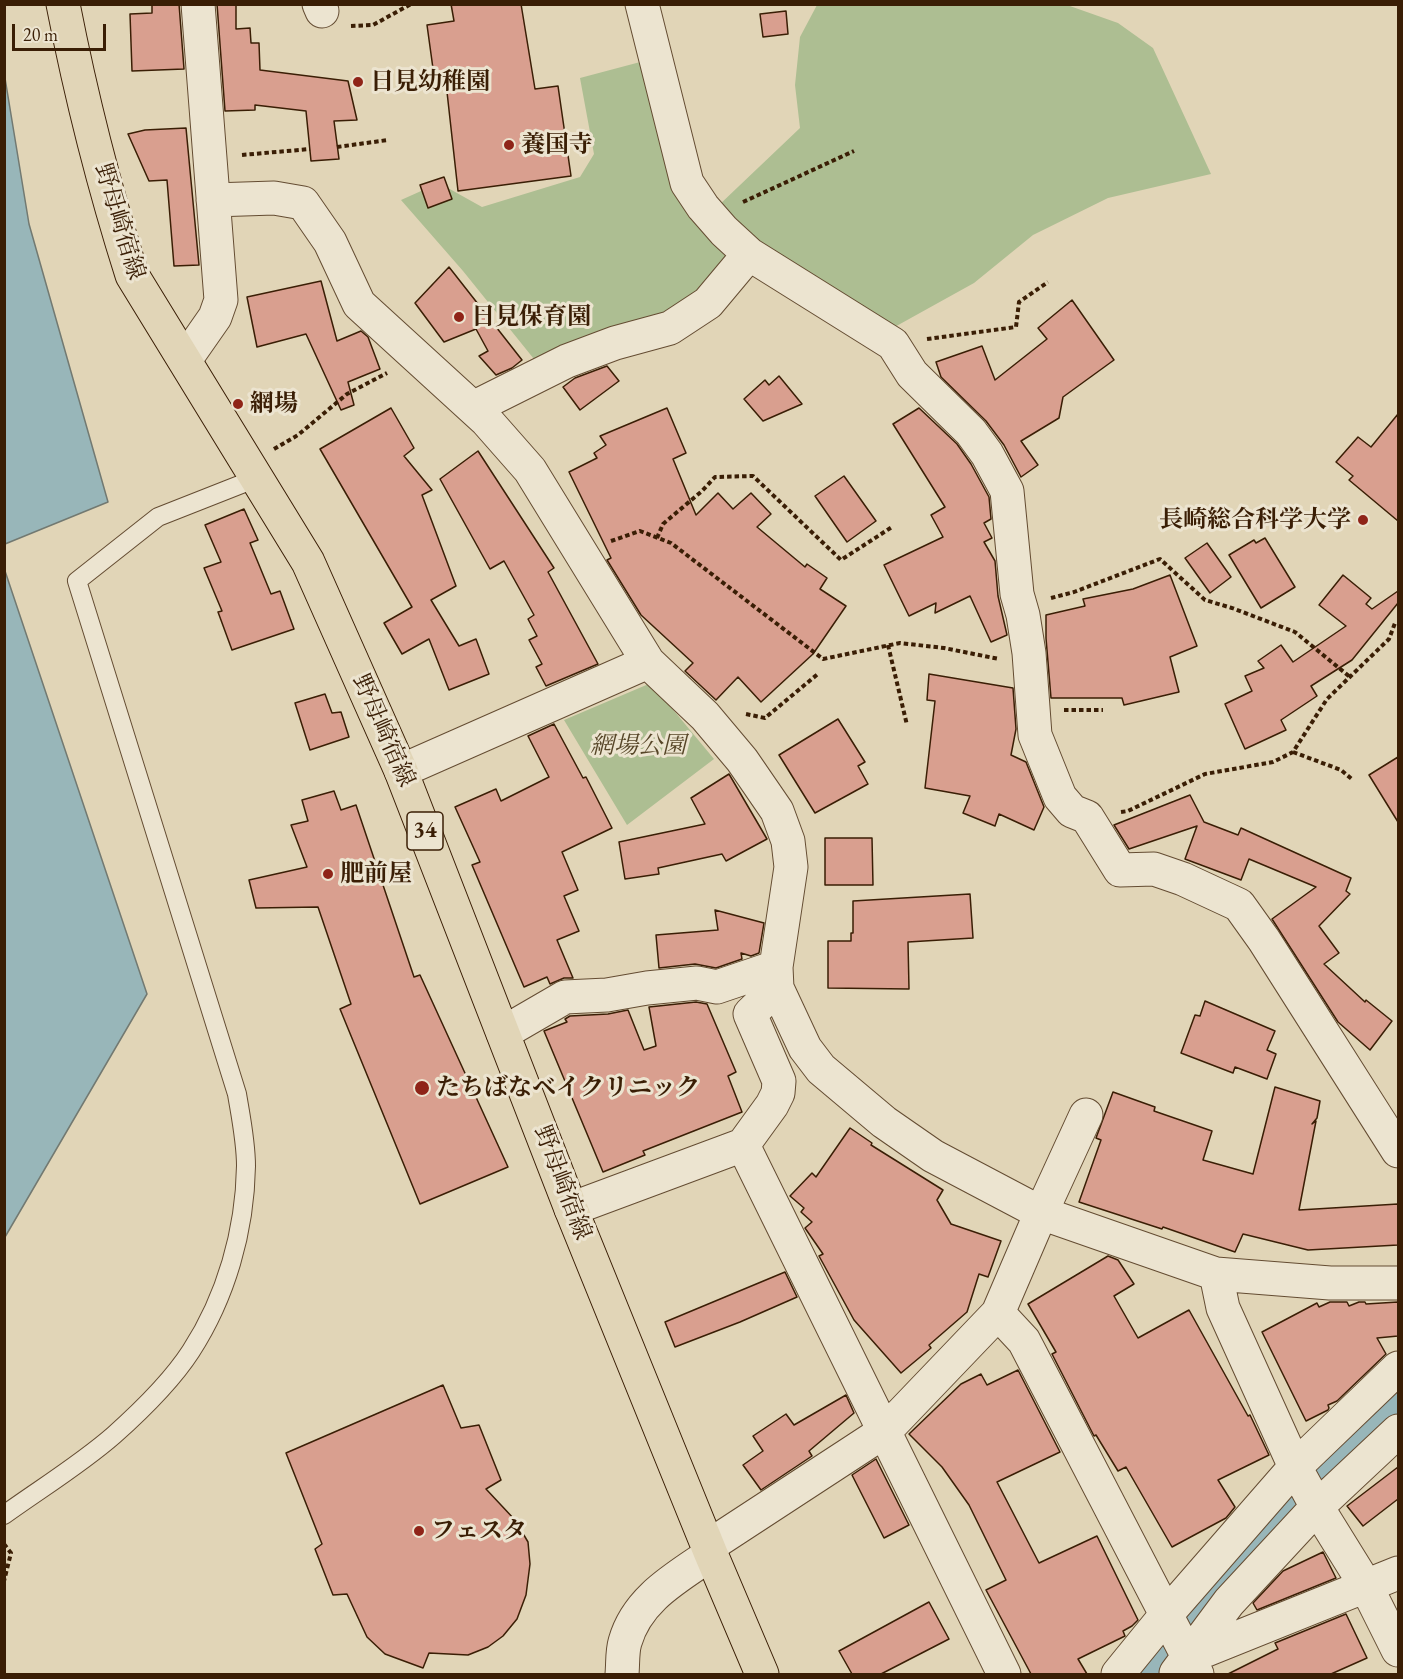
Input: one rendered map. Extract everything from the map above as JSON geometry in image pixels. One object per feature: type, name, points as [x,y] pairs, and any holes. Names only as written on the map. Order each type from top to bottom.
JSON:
[{"type":"main road","name":"野母崎宿線","points":[[63,4],[75,65],[117,228],[132,275],[308,562],[401,771],[571,1209],[762,1674]]},
{"type":"street","points":[[185,360],[215,317],[221,300],[198,4]]},
{"type":"street","points":[[642,4],[687,183],[703,207],[749,254],[893,344],[912,374],[970,432],[987,454],[1007,490],[1017,594],[1021,605],[1031,667],[1035,735],[1060,797],[1072,811],[1087,818],[1120,870],[1154,869],[1183,879],[1239,905],[1398,1151]]},
{"type":"street","points":[[213,200],[274,198],[303,203],[330,242],[359,304],[486,420],[530,470],[648,662],[713,725],[742,760],[777,811],[788,841],[791,867],[777,977],[805,1048],[821,1069],[884,1122],[933,1156],[1041,1213],[1215,1274],[1330,1283],[1398,1283]]},
{"type":"street","points":[[473,408],[567,361],[670,328],[708,303],[749,254]]},
{"type":"street","points":[[401,771],[648,662]]},
{"type":"street","points":[[503,1033],[565,997],[607,995],[697,983],[717,987],[777,977]]},
{"type":"street","points":[[571,1209],[743,1145],[778,1093],[779,1081],[750,1014],[777,977]]},
{"type":"street","points":[[622,1674],[625,1642],[640,1609],[710,1550],[885,1431],[998,1313],[1086,1114]]},
{"type":"street","points":[[743,1145],[1004,1674]]},
{"type":"street","points":[[1215,1274],[1223,1308],[1306,1487],[1366,1586],[1398,1650]]},
{"type":"street","points":[[998,1313],[1024,1341],[1180,1649]]},
{"type":"street","points":[[1180,1649],[1398,1368]]},
{"type":"street","points":[[1180,1649],[1229,1602],[1306,1487],[1398,1431]]},
{"type":"street","points":[[1118,1674],[1180,1649],[1398,1573]]},
{"type":"lane","points":[[4,1515],[114,1436],[158,1393],[190,1353],[209,1321],[226,1281],[241,1218],[246,1166],[244,1129],[237,1094],[77,581],[158,517],[252,470]]},
{"type":"path","points":[[330,14],[373,25],[411,4]]},
{"type":"path","points":[[337,147],[388,140]]},
{"type":"path","points":[[209,158],[310,149]]},
{"type":"path","points":[[711,217],[854,151]]},
{"type":"path","points":[[893,344],[1016,327],[1019,302],[1048,282]]},
{"type":"path","points":[[252,470],[347,394],[417,357]]},
{"type":"path","points":[[657,538],[663,524],[715,477],[753,476],[841,560],[892,527]]},
{"type":"path","points":[[579,551],[640,531],[670,543],[823,658],[900,643],[944,648],[1031,667]]},
{"type":"path","points":[[1021,605],[1074,592],[1160,559],[1205,600],[1295,632],[1350,677]]},
{"type":"path","points":[[1087,818],[1128,811],[1205,774],[1273,762],[1293,752],[1327,699],[1389,639],[1395,622]]},
{"type":"path","points":[[888,645],[907,725]]},
{"type":"path","points":[[713,725],[735,712],[765,718],[819,673]]},
{"type":"path","points":[[1293,752],[1341,770],[1353,780]]},
{"type":"path","points":[[4,1544],[11,1553],[4,1581]]},
{"type":"green space","points":[[817,5],[1067,5],[1118,23],[1153,48],[1211,174],[1108,198],[1033,235],[974,283],[891,329],[756,248],[718,206],[800,128],[795,85],[800,37]]},
{"type":"green space","points":[[644,61],[727,254],[716,284],[660,322],[538,364],[463,271],[401,200],[439,183],[482,207],[580,177],[594,154],[580,78]]},
{"type":"green space","name":"網場公園","points":[[651,683],[714,759],[627,825],[564,720]]},
{"type":"water","points":[[4,72],[29,224],[108,502],[5,544]]},
{"type":"water","points":[[4,568],[147,994],[5,1237],[4,1237]]},
{"type":"building","points":[[152,4],[179,4],[184,69],[132,71],[130,14],[152,13]]},
{"type":"building","points":[[217,4],[236,4],[236,29],[250,28],[251,43],[259,43],[260,70],[348,81],[357,120],[334,121],[339,159],[311,161],[306,111],[255,105],[255,110],[225,111]]},
{"type":"building","points":[[451,4],[521,4],[535,89],[558,86],[571,176],[458,191],[446,83],[435,83],[427,25],[454,21]]},
{"type":"building","points":[[786,11],[788,34],[763,37],[760,14]]},
{"type":"building","points":[[186,128],[199,265],[174,266],[167,180],[149,181],[128,134],[145,130]]},
{"type":"building","points":[[444,177],[452,199],[428,208],[420,185]]},
{"type":"building","points":[[449,267],[522,360],[512,368],[496,375],[479,356],[488,351],[476,329],[444,342],[415,303]]},
{"type":"building","points":[[321,281],[337,341],[361,331],[368,337],[380,369],[348,382],[354,405],[341,410],[306,334],[257,347],[247,297]]},
{"type":"building","points":[[1072,300],[1114,360],[1063,397],[1059,418],[1021,441],[1038,465],[1021,477],[1004,445],[986,421],[941,377],[936,362],[982,346],[995,380],[1047,339],[1038,328]]},
{"type":"building","points":[[607,366],[619,381],[580,410],[563,387],[575,378]]},
{"type":"building","points":[[779,376],[802,404],[763,421],[744,399],[765,380],[769,385]]},
{"type":"building","points":[[391,408],[414,448],[404,456],[432,490],[422,495],[456,586],[431,600],[459,646],[476,639],[489,674],[449,690],[429,639],[402,654],[384,623],[412,607],[320,449]]},
{"type":"building","points":[[667,408],[686,453],[673,459],[696,515],[718,493],[733,509],[751,493],[771,514],[757,527],[805,567],[807,564],[827,578],[820,589],[846,606],[813,654],[761,702],[738,677],[716,700],[685,671],[693,663],[641,615],[607,560],[611,558],[569,472],[597,458],[594,453],[606,445],[600,436]]},
{"type":"building","points":[[919,408],[957,444],[989,497],[991,519],[984,523],[992,538],[984,542],[995,561],[998,596],[1007,635],[991,642],[970,596],[935,613],[936,603],[909,616],[884,565],[943,537],[931,515],[945,507],[893,424]]},
{"type":"building","points":[[1398,414],[1398,521],[1349,480],[1353,476],[1336,462],[1358,437],[1371,447]]},
{"type":"building","points":[[478,451],[554,568],[548,572],[598,664],[546,686],[536,667],[542,664],[529,640],[537,636],[528,619],[534,615],[504,561],[490,569],[440,479]]},
{"type":"building","points":[[844,476],[876,521],[847,542],[815,496]]},
{"type":"building","points":[[244,509],[258,540],[250,543],[271,594],[280,591],[294,629],[232,650],[218,612],[222,611],[204,568],[221,562],[205,525]]},
{"type":"building","points":[[1265,538],[1295,587],[1261,608],[1229,555],[1254,540],[1256,543]]},
{"type":"building","points":[[1207,543],[1231,577],[1210,593],[1185,558]]},
{"type":"building","points":[[1170,575],[1197,646],[1170,657],[1179,692],[1124,705],[1122,698],[1051,698],[1046,615],[1085,606],[1083,599],[1133,589]]},
{"type":"building","points":[[1343,575],[1371,598],[1366,604],[1372,609],[1398,591],[1398,603],[1352,660],[1311,686],[1317,696],[1281,720],[1286,730],[1245,749],[1225,704],[1252,691],[1245,676],[1264,668],[1258,661],[1281,645],[1293,662],[1346,626],[1319,605]]},
{"type":"building","points":[[929,674],[1013,688],[1016,729],[1011,755],[1026,762],[1044,807],[1034,830],[999,814],[995,826],[963,813],[970,796],[925,788],[935,701],[927,700]]},
{"type":"building","points":[[325,694],[332,713],[341,712],[349,737],[310,750],[295,703]]},
{"type":"building","points":[[838,719],[865,762],[858,766],[868,784],[815,813],[779,755]]},
{"type":"building","points":[[554,724],[583,778],[586,777],[612,828],[562,852],[578,890],[564,896],[579,931],[557,940],[573,978],[564,978],[550,984],[547,977],[524,987],[472,865],[480,862],[455,807],[496,789],[501,801],[549,777],[528,736]]},
{"type":"building","points":[[1398,757],[1398,822],[1369,775]]},
{"type":"building","points":[[729,774],[767,839],[726,861],[722,854],[658,868],[659,874],[625,879],[619,842],[705,824],[691,798]]},
{"type":"building","points":[[334,791],[341,810],[356,805],[414,977],[420,975],[508,1167],[420,1204],[340,1009],[351,1004],[318,907],[256,908],[249,880],[307,867],[291,825],[308,821],[302,800]]},
{"type":"building","points":[[1190,795],[1204,822],[1238,835],[1241,828],[1351,878],[1346,891],[1350,894],[1319,926],[1339,953],[1324,964],[1365,1002],[1366,1000],[1392,1021],[1370,1050],[1338,1022],[1272,919],[1316,887],[1249,859],[1241,880],[1185,859],[1197,826],[1129,849],[1114,825]]},
{"type":"building","points":[[825,838],[872,838],[873,885],[825,885]]},
{"type":"building","points":[[970,894],[973,938],[908,942],[909,989],[828,988],[828,941],[851,941],[853,901]]},
{"type":"building","points":[[715,910],[764,923],[759,953],[751,956],[741,953],[742,959],[716,968],[695,964],[659,968],[656,935],[718,930]]},
{"type":"building","points":[[1205,1001],[1275,1031],[1267,1050],[1276,1054],[1267,1079],[1235,1067],[1233,1073],[1181,1053],[1195,1015],[1200,1016]]},
{"type":"building","points":[[696,1002],[707,1004],[736,1072],[728,1076],[742,1112],[643,1151],[645,1155],[603,1172],[544,1031],[567,1022],[565,1019],[570,1016],[608,1014],[628,1010],[644,1050],[656,1046],[649,1007]]},
{"type":"building","points":[[1275,1087],[1320,1101],[1317,1118],[1312,1124],[1316,1121],[1299,1210],[1398,1204],[1398,1245],[1308,1250],[1243,1234],[1235,1252],[1163,1227],[1162,1229],[1079,1202],[1101,1140],[1096,1138],[1113,1092],[1155,1107],[1154,1111],[1212,1131],[1203,1160],[1253,1174]]},
{"type":"building","points":[[850,1128],[872,1143],[871,1145],[943,1190],[937,1200],[951,1224],[1001,1241],[988,1277],[979,1274],[967,1312],[929,1345],[931,1348],[901,1373],[854,1320],[819,1256],[823,1254],[805,1228],[812,1222],[801,1212],[804,1208],[790,1196],[812,1173],[816,1177]]},
{"type":"building","points":[[1108,1256],[1118,1260],[1134,1284],[1114,1296],[1138,1338],[1189,1310],[1248,1416],[1250,1415],[1269,1455],[1218,1480],[1235,1507],[1226,1518],[1172,1547],[1126,1467],[1118,1471],[1096,1435],[1094,1436],[1052,1354],[1056,1352],[1028,1304]]},
{"type":"building","points":[[785,1272],[797,1297],[675,1347],[665,1322]]},
{"type":"building","points":[[1330,1302],[1347,1302],[1349,1306],[1359,1302],[1366,1304],[1398,1302],[1398,1336],[1377,1338],[1386,1354],[1337,1401],[1328,1405],[1328,1410],[1306,1421],[1262,1332],[1317,1303],[1319,1307]]},
{"type":"building","points":[[1018,1370],[1060,1452],[997,1482],[1039,1563],[1097,1536],[1138,1620],[1123,1631],[1125,1636],[1078,1659],[1087,1674],[1031,1674],[986,1590],[1006,1580],[969,1505],[942,1467],[909,1434],[961,1384],[981,1374],[987,1385]]},
{"type":"building","name":"フェスタ","points":[[443,1385],[461,1428],[479,1425],[501,1480],[486,1489],[515,1520],[528,1542],[530,1564],[526,1595],[517,1619],[503,1636],[488,1647],[468,1655],[429,1653],[423,1668],[385,1654],[367,1637],[347,1594],[333,1595],[315,1549],[322,1544],[286,1453]]},
{"type":"building","points":[[846,1395],[854,1413],[809,1451],[812,1456],[761,1490],[743,1465],[763,1451],[753,1436],[786,1414],[794,1425]]},
{"type":"building","points":[[876,1459],[909,1525],[884,1538],[852,1475]]},
{"type":"building","points":[[1398,1467],[1398,1499],[1363,1526],[1347,1506]]},
{"type":"building","points":[[1323,1552],[1336,1578],[1257,1610],[1253,1603],[1283,1571]]},
{"type":"building","points":[[929,1602],[949,1639],[881,1674],[852,1674],[839,1651]]},
{"type":"building","points":[[1346,1614],[1367,1658],[1331,1674],[1228,1674],[1278,1649],[1275,1643]]},
{"type":"waterway","points":[[1147,1674],[1265,1530],[1326,1467],[1398,1399]]},
{"type":"place","name":"日見幼稚園","points":[[358,82]]},
{"type":"place","name":"養国寺","points":[[509,145]]},
{"type":"place","name":"日見保育園","points":[[459,317]]},
{"type":"place","name":"網場","points":[[238,404]]},
{"type":"place","name":"長崎総合科学大学","points":[[1363,520]]},
{"type":"place","name":"肥前屋","points":[[328,874]]},
{"type":"place","name":"たちばなベイクリニック","points":[[422,1088]]},
{"type":"place","name":"フェスタ","points":[[419,1531]]}]
